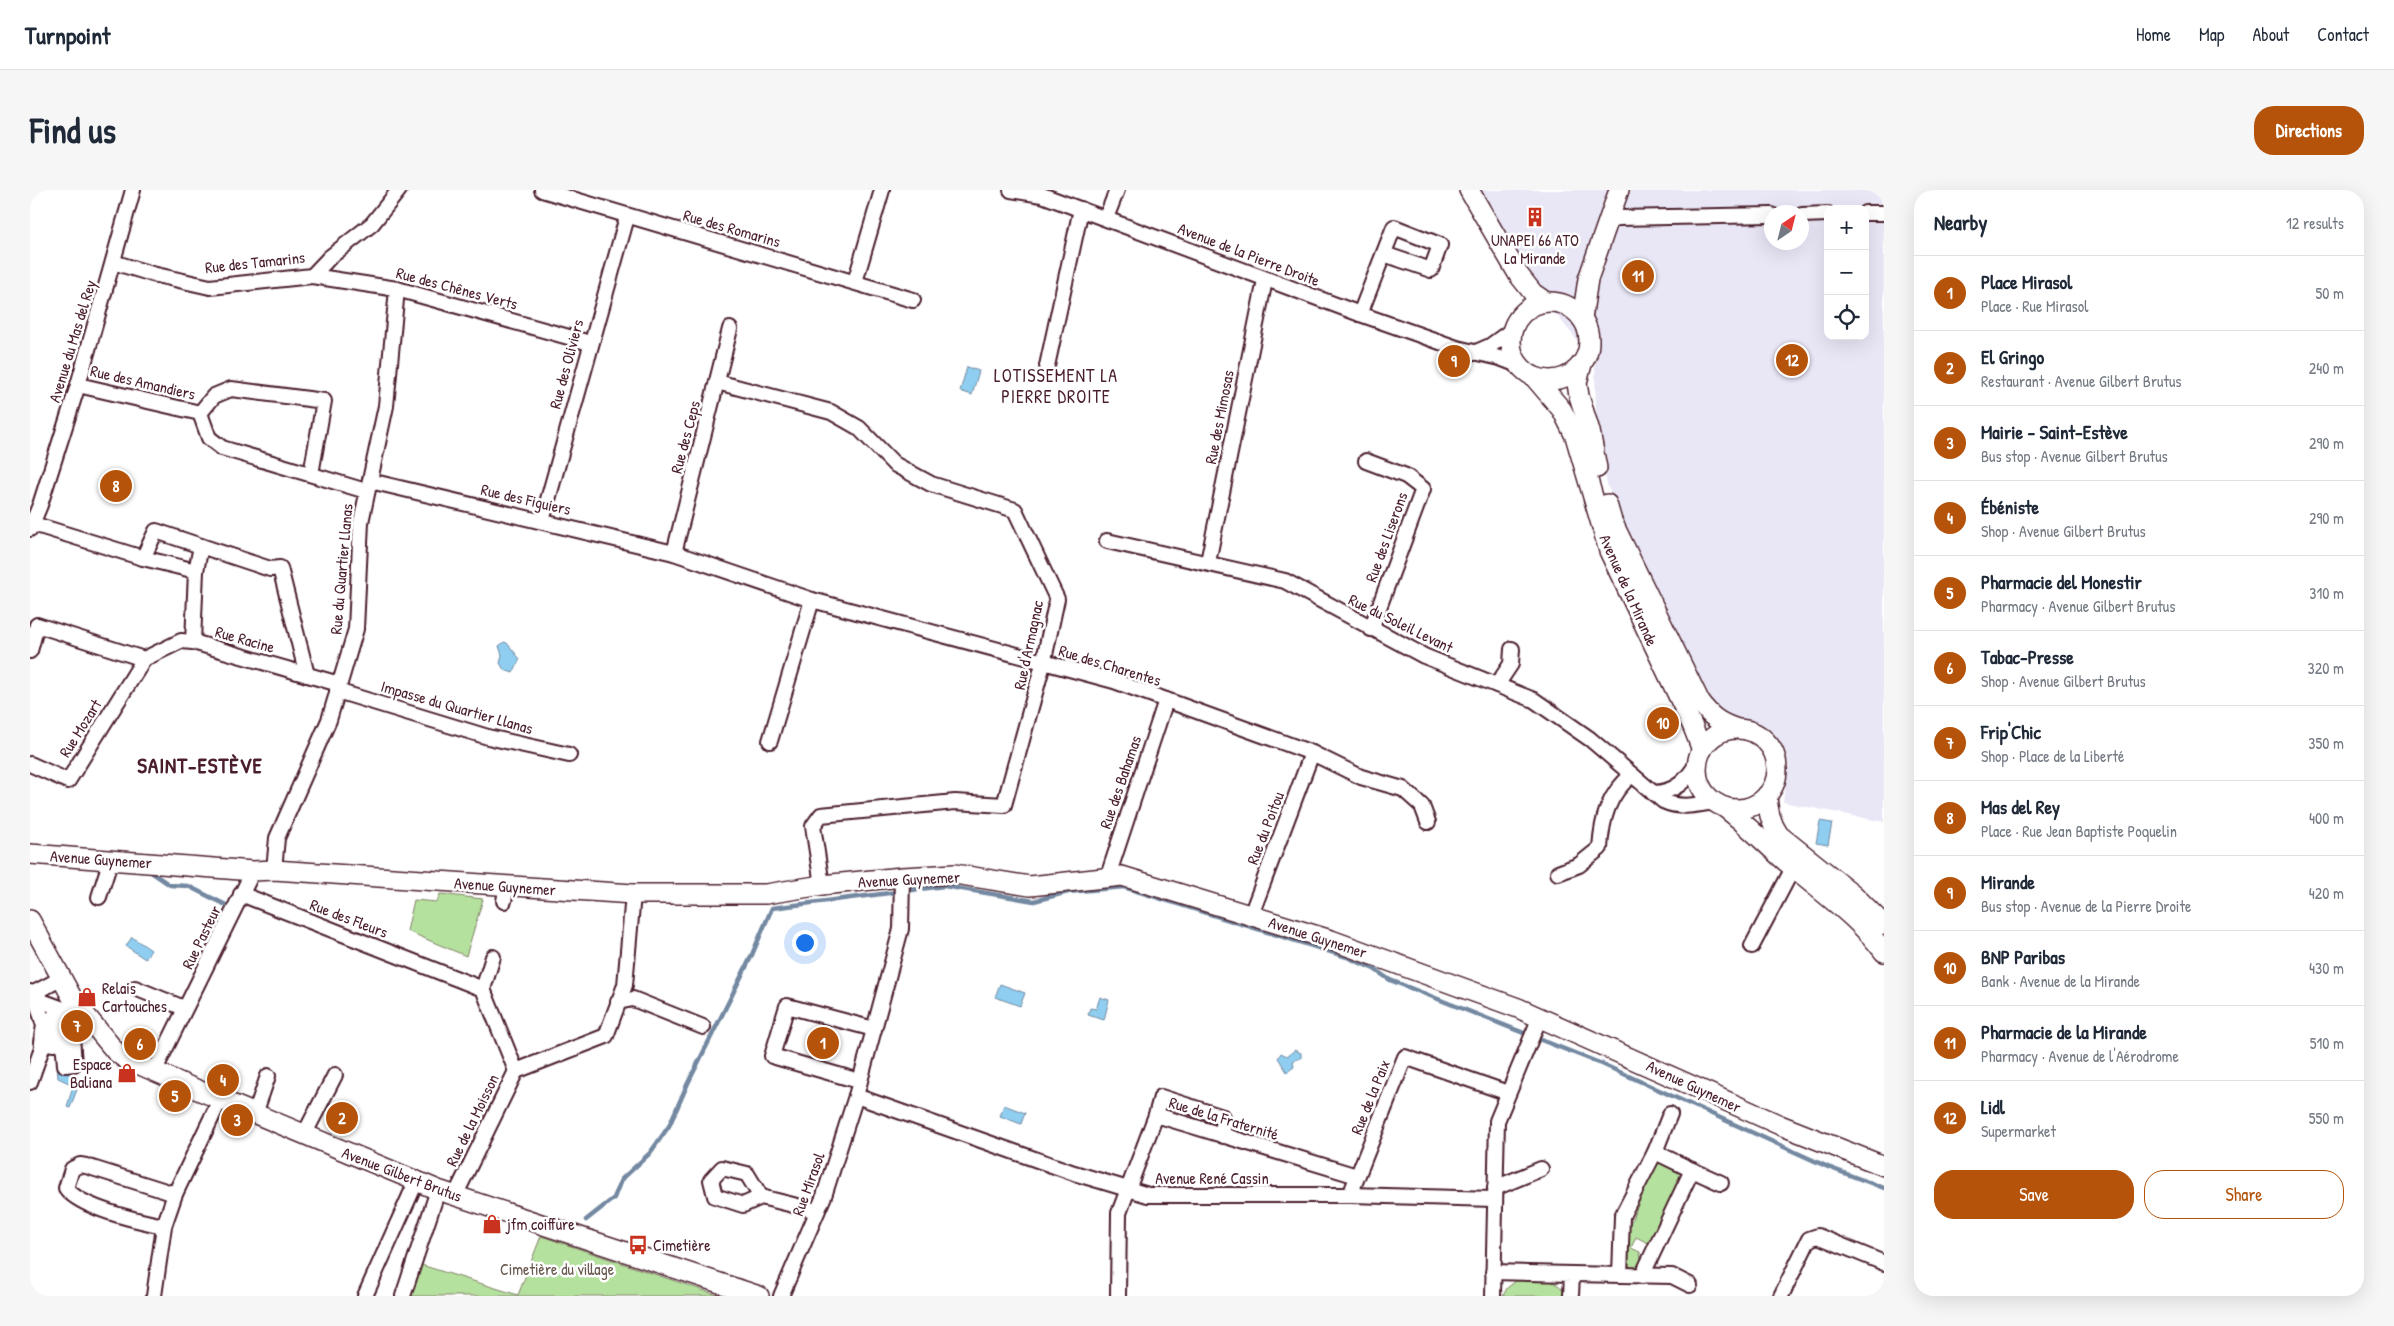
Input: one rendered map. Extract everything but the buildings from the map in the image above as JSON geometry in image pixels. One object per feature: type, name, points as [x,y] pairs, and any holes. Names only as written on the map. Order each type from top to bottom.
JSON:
[{"type":"main road","points":[[1469,190],[1518,274],[1533,293],[1552,302],[1567,306],[1582,320]]},
{"type":"main road","points":[[1518,274],[1522,294],[1510,342],[1512,354],[1518,365],[1534,377],[1547,380],[1560,379],[1572,373],[1582,364],[1588,350],[1589,341],[1582,320],[1588,279],[1619,190]]},
{"type":"main road","points":[[1514,324],[1535,305],[1552,302],[1576,291],[1588,279]]},
{"type":"main road","name":"Avenue de la Mirande","points":[[1582,364],[1577,383],[1579,396],[1590,431],[1598,478],[1612,521],[1700,702],[1709,714],[1721,723],[1735,728]]},
{"type":"main road","name":"Avenue de la Mirande","points":[[1534,377],[1562,410],[1575,436],[1609,551],[1694,727],[1700,756]]},
{"type":"main road","points":[[1719,805],[1744,809],[1756,805],[1774,785],[1777,768],[1772,750],[1757,735],[1735,728],[1722,732],[1712,738],[1700,756],[1699,782],[1719,805],[1746,824],[1793,868],[1843,907],[1884,952]]},
{"type":"main road","points":[[1767,795],[1769,814],[1773,826],[1779,835],[1854,894],[1884,925]]},
{"type":"main road","name":"Avenue Guynemer","points":[[30,854],[252,871],[274,870],[506,893],[766,894],[822,885],[902,886],[955,874],[1030,886],[1108,876],[1122,876],[1331,940],[1534,1030],[1884,1166]]},
{"type":"main road","name":"Avenue Gilbert Brutus","points":[[30,920],[74,1001],[116,1052],[154,1072],[416,1182],[759,1296]]},
{"type":"street","name":"Avenue du Mas del Rey","points":[[32,527],[78,385],[132,190]]},
{"type":"street","name":"Rue des Tamarins","points":[[113,262],[152,274],[210,287],[312,276],[330,257],[372,224],[399,190]]},
{"type":"street","name":"Rue des Romarins","points":[[542,190],[627,217],[913,300]]},
{"type":"street","points":[[855,282],[882,190]]},
{"type":"street","name":"Avenue de la Pierre Droite","points":[[1011,190],[1042,196],[1081,209],[1265,280],[1360,314],[1474,353],[1500,358],[1518,365]]},
{"type":"street","points":[[1106,218],[1117,190]]},
{"type":"street","points":[[1047,366],[1081,209]]},
{"type":"street","points":[[1869,214],[1884,213]]},
{"type":"street","points":[[1809,215],[1824,214]]},
{"type":"street","points":[[1608,221],[1618,218],[1764,215]]},
{"type":"street","name":"Rue des Oliviers","points":[[542,521],[590,343],[627,217]]},
{"type":"street","points":[[1360,314],[1384,254]]},
{"type":"street","name":"Rue des Chênes Verts","points":[[312,276],[397,289],[590,343]]},
{"type":"street","name":"Rue des Mimosas","points":[[1208,562],[1265,280]]},
{"type":"street","name":"Rue du Quartier Llanas","points":[[274,870],[277,838],[329,720],[356,629],[361,522],[386,406],[397,289]]},
{"type":"street","points":[[1474,353],[1490,346],[1514,324]]},
{"type":"street","name":"Rue des Ceps","points":[[674,553],[730,329]]},
{"type":"street","name":"Rue d'Armagnac","points":[[717,382],[831,412],[860,428],[894,464],[931,484],[1015,510],[1057,599],[1044,664],[1004,805],[955,802],[821,814],[813,826],[822,885]]},
{"type":"street","name":"Rue des Amandiers","points":[[78,385],[200,413]]},
{"type":"street","name":"Rue des Amandiers","points":[[200,413],[214,396],[231,389],[324,401],[311,474]]},
{"type":"street","name":"Rue des Amandiers","points":[[200,413],[209,438],[222,448],[311,474],[368,486]]},
{"type":"street","name":"Rue des Liserons","points":[[1366,461],[1406,476],[1423,489],[1370,629]]},
{"type":"street","name":"Rue des Figuiers","points":[[368,486],[542,521],[674,553]]},
{"type":"street","points":[[32,527],[196,571]]},
{"type":"street","points":[[143,558],[156,531],[270,569],[280,568],[307,675]]},
{"type":"street","name":"Rue du Soleil Levant","points":[[1107,541],[1208,562],[1285,581],[1370,629],[1424,656],[1534,700],[1590,739],[1653,793],[1673,806],[1719,805]]},
{"type":"street","points":[[193,642],[196,571],[201,546]]},
{"type":"street","name":"Rue des Charentes","points":[[674,553],[812,600],[1044,664],[1114,681],[1312,754],[1361,777],[1403,789],[1422,806],[1428,822]]},
{"type":"street","points":[[770,741],[812,600]]},
{"type":"street","points":[[30,651],[37,624],[144,659]]},
{"type":"street","name":"Rue Racine","points":[[144,659],[181,641],[193,642],[307,675],[338,687]]},
{"type":"street","points":[[1497,685],[1511,664],[1512,649]]},
{"type":"street","name":"Rue Mozart","points":[[30,764],[68,781],[144,659]]},
{"type":"street","name":"Impasse du Quartier Llanas","points":[[338,687],[488,737],[569,755]]},
{"type":"street","name":"Rue des Bahamas","points":[[1108,876],[1166,700]]},
{"type":"street","name":"Rue du Poitou","points":[[1251,915],[1312,754]]},
{"type":"street","points":[[1653,793],[1665,792],[1679,787],[1689,777],[1700,756]]},
{"type":"street","points":[[1558,873],[1579,865],[1600,848],[1602,822],[1619,785],[1632,775]]},
{"type":"street","points":[[99,898],[112,859]]},
{"type":"street","points":[[1752,946],[1793,868]]},
{"type":"street","name":"Rue Pasteur","points":[[154,1072],[184,1008],[227,927],[252,871]]},
{"type":"street","name":"Rue Mirasol","points":[[781,1296],[824,1196],[856,1096],[901,929],[902,886]]},
{"type":"street","name":"Rue des Fleurs","points":[[241,894],[483,989]]},
{"type":"street","name":"Rue de la Moisson","points":[[403,1296],[447,1193],[516,1071],[606,1036],[625,985],[633,894]]},
{"type":"street","points":[[494,957],[483,989],[516,1071]]},
{"type":"street","points":[[30,992],[34,993],[62,978]]},
{"type":"street","points":[[40,1021],[54,1005],[62,978]]},
{"type":"street","points":[[135,988],[184,1008]]},
{"type":"street","points":[[30,1082],[46,1043],[36,999],[66,1010],[70,1008],[76,1015],[71,1023],[74,1064],[65,1065],[62,1016],[53,1017],[54,1044],[46,1043]]},
{"type":"street","points":[[618,1002],[633,999],[703,1027]]},
{"type":"street","points":[[859,1081],[772,1056],[787,1006],[874,1030]]},
{"type":"street","points":[[1493,1296],[1497,1121],[1534,1030]]},
{"type":"street","name":"Rue de la Paix","points":[[1350,1195],[1405,1057],[1508,1093]]},
{"type":"street","points":[[304,1135],[335,1074]]},
{"type":"street","points":[[255,1114],[268,1076]]},
{"type":"street","name":"Avenue René Cassin","points":[[856,1096],[1074,1173],[1130,1188],[1148,1195],[1495,1194]]},
{"type":"street","points":[[1156,1116],[1162,1097],[1223,1117],[1223,1136]]},
{"type":"street","points":[[154,1296],[164,1226],[176,1194],[220,1100]]},
{"type":"street","points":[[1620,1275],[1622,1216],[1655,1152],[1670,1114]]},
{"type":"street","name":"Rue de la Fraternité","points":[[1118,1296],[1119,1213],[1156,1116],[1357,1176]]},
{"type":"street","points":[[1655,1152],[1721,1184]]},
{"type":"street","points":[[164,1226],[101,1208],[72,1196],[66,1188],[72,1169],[86,1166],[176,1194]]},
{"type":"street","points":[[1495,1194],[1541,1169]]},
{"type":"street","points":[[1642,1276],[1692,1170]]},
{"type":"street","points":[[365,1296],[416,1182]]},
{"type":"street","points":[[761,1197],[817,1212]]},
{"type":"street","points":[[1781,1296],[1809,1240],[1818,1236],[1884,1263]]},
{"type":"street","points":[[1493,1272],[1672,1276],[1690,1285]]},
{"type":"street","points":[[1571,1296],[1572,1274]]},
{"type":"shaded area","points":[[1477,190],[1884,190],[1884,822],[1783,802],[1789,763],[1775,739],[1765,729],[1723,720],[1711,712],[1607,485],[1596,420],[1595,363],[1529,280]]},
{"type":"green space","points":[[440,894],[483,899],[466,956],[407,931],[414,900],[437,902]]},
{"type":"green space","points":[[1663,1163],[1677,1169],[1682,1177],[1650,1244],[1636,1237],[1631,1248],[1640,1252],[1641,1260],[1636,1269],[1629,1268],[1628,1228],[1656,1164]]},
{"type":"green space","name":"Cimetière du village","points":[[541,1236],[720,1296],[407,1296],[418,1264],[518,1295]]},
{"type":"green space","points":[[1545,1280],[1552,1282],[1562,1289],[1565,1296],[1503,1296],[1507,1288],[1516,1281]]},
{"type":"water","points":[[967,367],[979,371],[972,395],[960,391]]},
{"type":"water","points":[[504,642],[520,659],[513,673],[504,670],[500,663],[502,655],[499,646]]},
{"type":"water","points":[[1820,821],[1832,823],[1828,845],[1816,843]]},
{"type":"water","points":[[132,937],[151,950],[145,959],[126,946]]},
{"type":"water","points":[[1000,984],[1025,993],[1020,1006],[995,997]]},
{"type":"water","points":[[1100,997],[1109,1000],[1104,1020],[1088,1015],[1090,1008],[1096,1009]]},
{"type":"water","points":[[1295,1050],[1301,1053],[1301,1058],[1293,1061],[1294,1067],[1287,1072],[1278,1058],[1281,1053],[1287,1056]]},
{"type":"water","points":[[57,1067],[70,1067],[70,1073],[78,1087],[70,1108],[67,1107],[72,1089],[71,1084],[58,1078]]},
{"type":"water","points":[[1004,1105],[1025,1113],[1021,1124],[1000,1116]]},
{"type":"waterway","points":[[148,870],[170,885],[188,886],[232,908]]},
{"type":"waterway","points":[[586,1220],[614,1198],[621,1180],[650,1153],[669,1126],[688,1083],[751,957],[772,908],[944,886],[1034,901],[1068,892],[1124,887],[1347,957],[1374,969],[1390,980],[1602,1064],[1828,1167],[1884,1188]]},
{"type":"place","name":"UNAPEI 66 ATO La Mirande","points":[[1535,217]]},
{"type":"place","name":"Pharmacie de la Mirande","points":[[1638,276]]},
{"type":"place","name":"Lidl","points":[[1792,360]]},
{"type":"place","name":"Mirande","points":[[1454,361]]},
{"type":"place","name":"Mas del Rey","points":[[116,486]]},
{"type":"place","name":"BNP Paribas","points":[[1663,723]]},
{"type":"place","name":"Relais Cartouches","points":[[87,997]]},
{"type":"place","name":"Frip'Chic","points":[[77,1026]]},
{"type":"place","name":"Place Mirasol","points":[[823,1043]]},
{"type":"place","name":"Tabac-Presse","points":[[140,1044]]},
{"type":"place","name":"Espace Baliana","points":[[127,1073]]},
{"type":"place","name":"Ébéniste","points":[[223,1080]]},
{"type":"place","name":"Pharmacie del Monestir","points":[[175,1096]]},
{"type":"place","name":"El Gringo","points":[[342,1118]]},
{"type":"place","name":"Mairie - Saint-Estève","points":[[237,1120]]},
{"type":"place","name":"jfm coiffure","points":[[492,1224]]},
{"type":"place","name":"Cimetière","points":[[638,1245]]},
{"type":"district","name":"LOTISSEMENT LA PIERRE DROITE","points":[[1056,385]]},
{"type":"district","name":"SAINT-ESTÈVE","points":[[200,765]]}]
